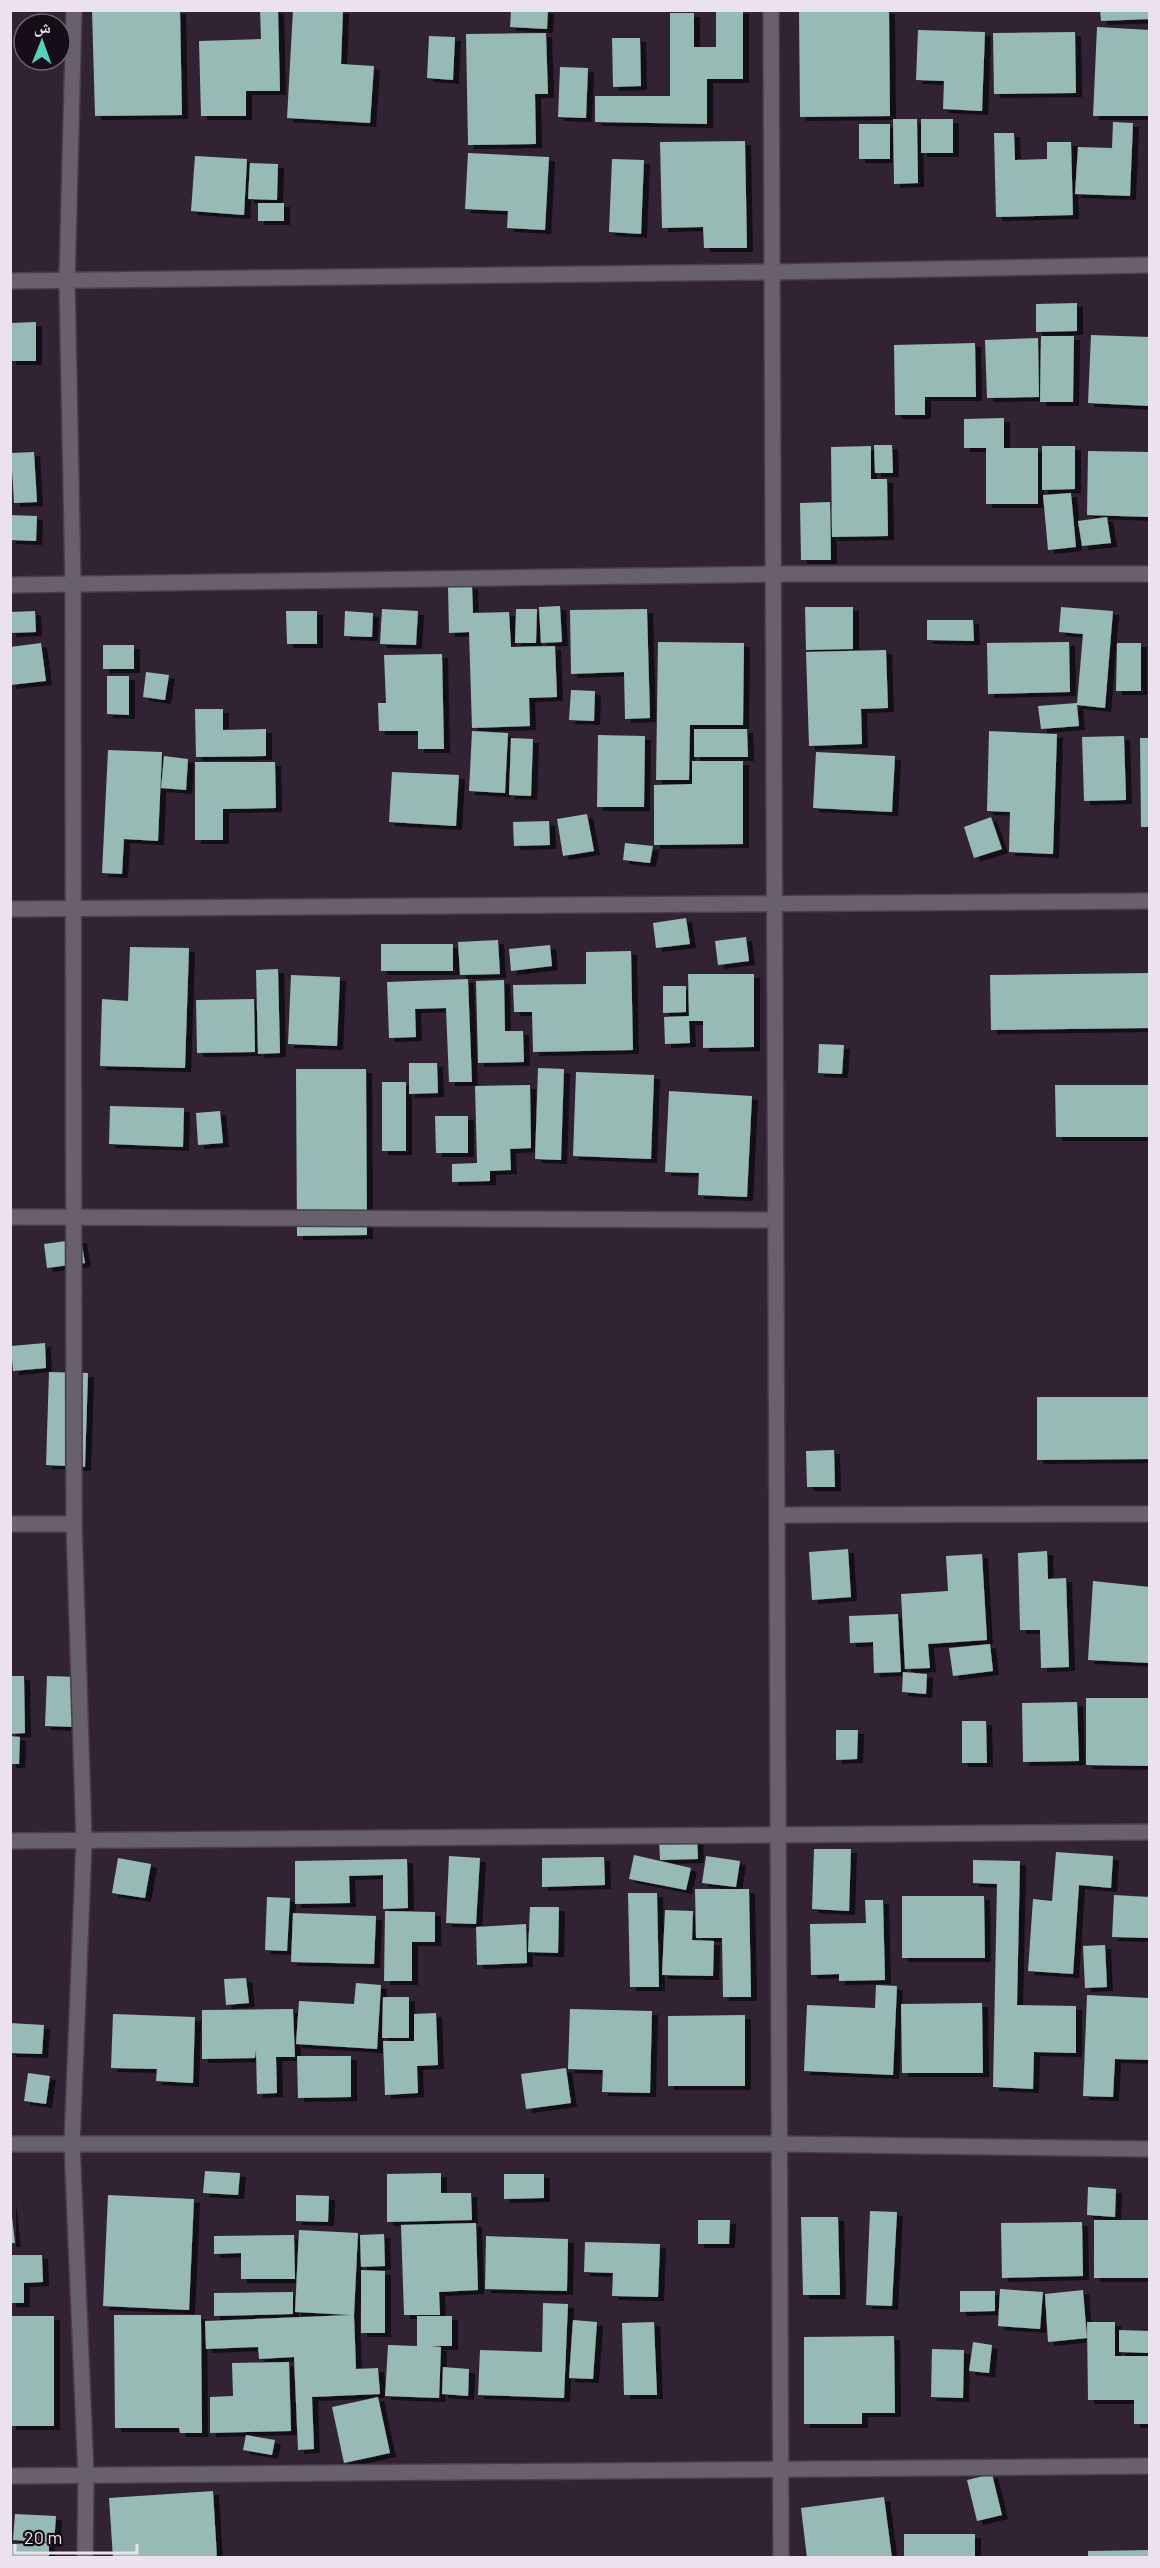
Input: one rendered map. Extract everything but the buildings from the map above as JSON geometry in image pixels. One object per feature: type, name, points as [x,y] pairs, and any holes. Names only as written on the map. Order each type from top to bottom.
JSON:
[{"type":"street","points":[[74,10],[67,280],[73,584],[74,1524],[84,1842],[72,2144],[86,2476],[85,2558]]},
{"type":"street","points":[[771,10],[781,2558]]},
{"type":"street","points":[[10,281],[1149,265]]},
{"type":"street","points":[[10,585],[773,574],[1149,574]]},
{"type":"street","points":[[10,909],[1149,901]]},
{"type":"street","points":[[10,1217],[776,1220]]},
{"type":"street","points":[[777,1515],[1149,1514]]},
{"type":"street","points":[[10,1524],[74,1524]]},
{"type":"street","points":[[10,1841],[1149,1832]]},
{"type":"street","points":[[10,2144],[779,2144],[1149,2149]]},
{"type":"street","points":[[10,2476],[1149,2466]]}]
